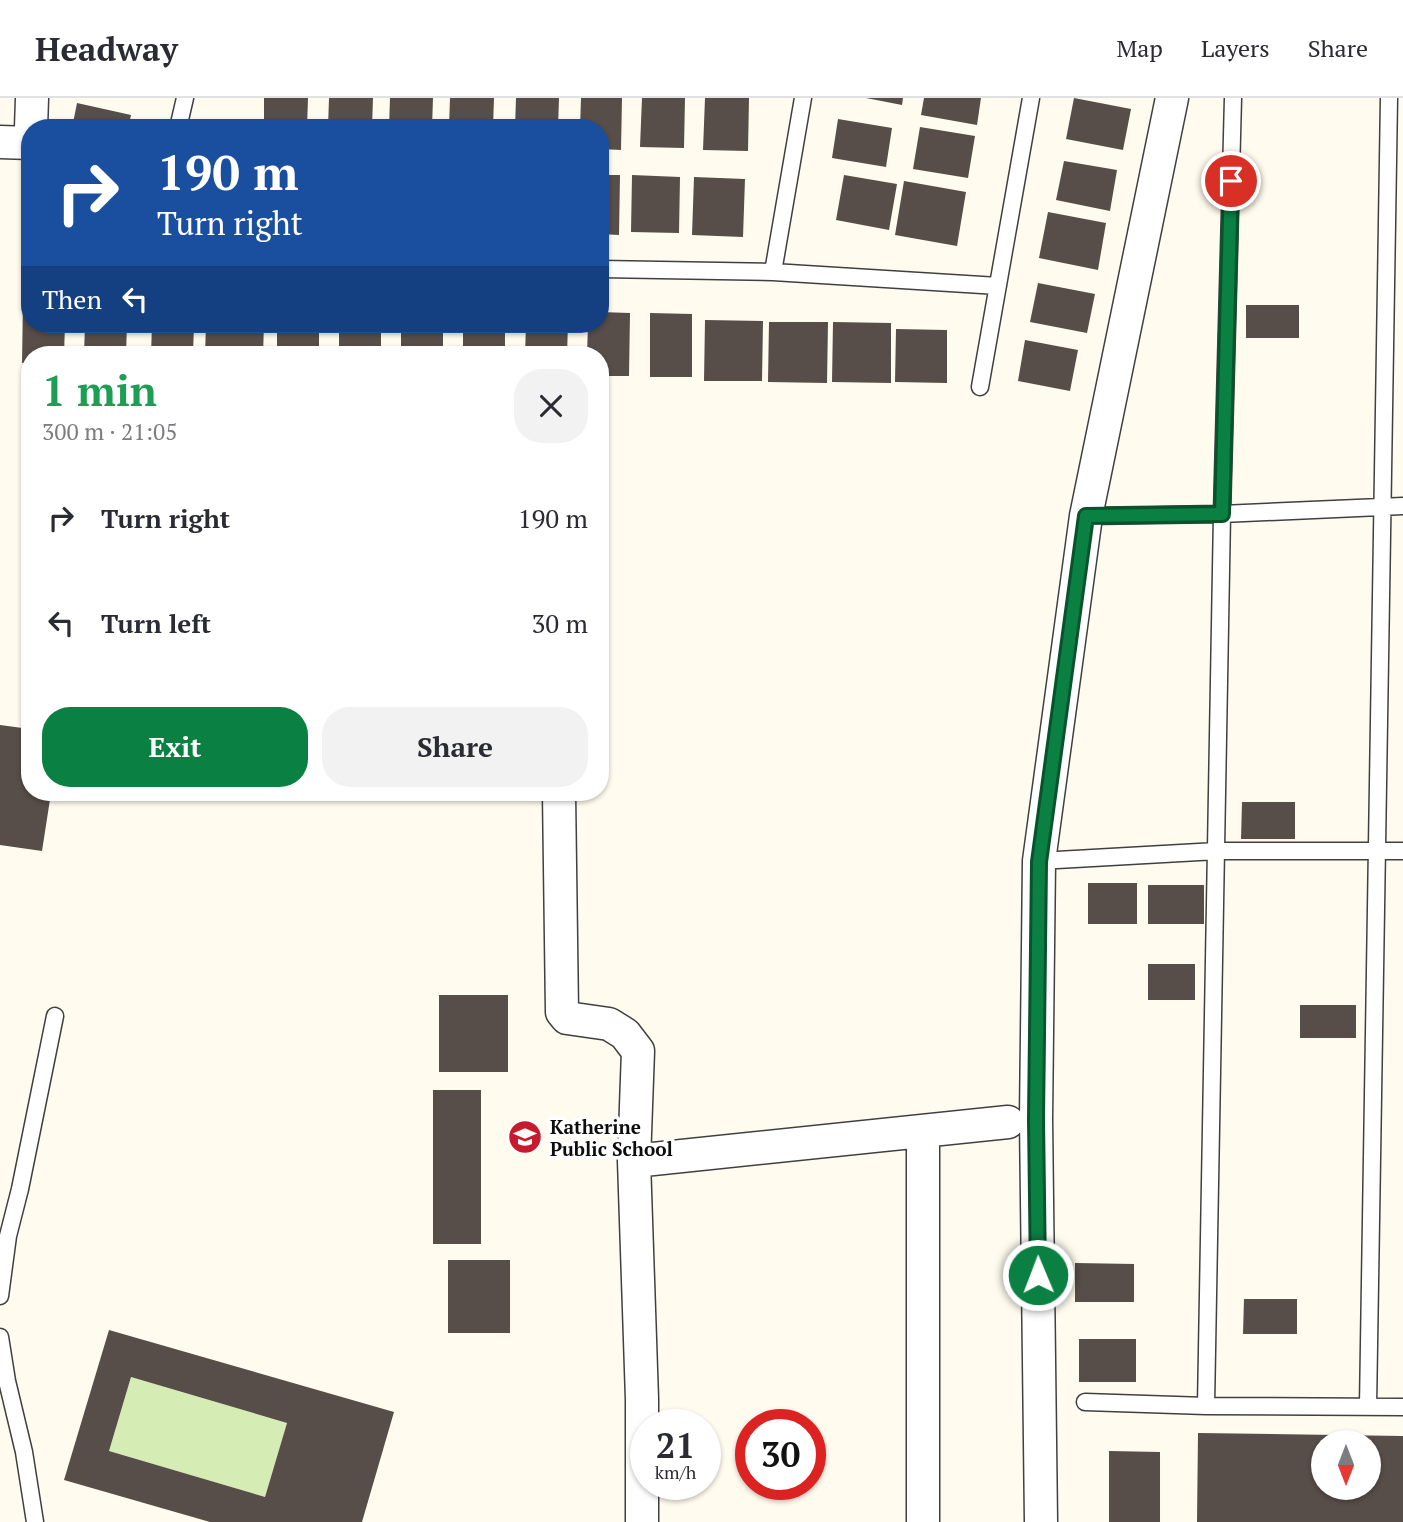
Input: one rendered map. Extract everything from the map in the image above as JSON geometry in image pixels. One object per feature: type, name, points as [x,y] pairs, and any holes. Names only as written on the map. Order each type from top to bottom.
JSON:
[{"type":"street","points":[[31,119],[32,98]]},
{"type":"street","points":[[1041,1522],[1036,1119],[1039,862],[1086,516],[1172,98]]},
{"type":"street","points":[[0,142],[21,143]]},
{"type":"street","points":[[559,801],[562,1012],[567,1018],[609,1024],[625,1034],[638,1051],[635,1161],[642,1399],[642,1522]]},
{"type":"street","points":[[635,1161],[1008,1122]]},
{"type":"street","points":[[923,1131],[923,1522]]},
{"type":"lane","points":[[180,119],[185,98]]},
{"type":"lane","points":[[773,272],[803,98]]},
{"type":"lane","points":[[980,387],[1031,98]]},
{"type":"lane","points":[[1206,1406],[1222,514],[1233,98]]},
{"type":"lane","points":[[1368,1407],[1389,98]]},
{"type":"lane","points":[[609,269],[773,272],[998,286]]},
{"type":"lane","points":[[1086,516],[1222,514],[1403,506]]},
{"type":"lane","points":[[1039,862],[1217,851],[1403,851]]},
{"type":"lane","points":[[0,1296],[8,1236],[55,1016]]},
{"type":"lane","points":[[0,1337],[7,1381],[22,1440],[35,1522]]},
{"type":"lane","points":[[1085,1402],[1403,1407]]},
{"type":"green space","points":[[131,1377],[287,1423],[265,1497],[109,1451]]},
{"type":"building","points":[[264,98],[308,98],[307,119],[264,119]]},
{"type":"building","points":[[329,98],[373,98],[372,119],[328,119]]},
{"type":"building","points":[[390,98],[433,98],[432,119],[389,119]]},
{"type":"building","points":[[450,98],[494,98],[493,119],[449,119]]},
{"type":"building","points":[[516,98],[559,98],[558,119],[515,119]]},
{"type":"building","points":[[581,98],[622,98],[621,150],[609,149],[609,119],[580,119]]},
{"type":"building","points":[[642,98],[685,98],[684,148],[640,147]]},
{"type":"building","points":[[705,98],[749,98],[748,151],[703,150]]},
{"type":"building","points":[[866,98],[903,98],[902,105]]},
{"type":"building","points":[[924,98],[981,98],[977,125],[921,115]]},
{"type":"building","points":[[1074,98],[1131,109],[1123,150],[1066,139]]},
{"type":"building","points":[[77,103],[131,115],[130,119],[74,119]]},
{"type":"building","points":[[838,119],[892,128],[886,167],[832,158]]},
{"type":"building","points":[[920,127],[975,136],[968,178],[913,169]]},
{"type":"building","points":[[1064,161],[1117,170],[1110,211],[1056,200]]},
{"type":"building","points":[[609,175],[620,175],[619,235],[609,234]]},
{"type":"building","points":[[632,175],[680,177],[679,233],[631,232]]},
{"type":"building","points":[[844,175],[897,184],[889,230],[836,220]]},
{"type":"building","points":[[694,177],[745,179],[743,237],[692,235]]},
{"type":"building","points":[[904,181],[966,192],[957,246],[895,235]]},
{"type":"building","points":[[1048,212],[1106,223],[1098,270],[1039,258]]},
{"type":"building","points":[[1038,283],[1095,294],[1087,333],[1030,322]]},
{"type":"building","points":[[1246,305],[1299,305],[1299,338],[1246,338]]},
{"type":"building","points":[[609,312],[630,313],[629,376],[609,376],[609,346],[587,346],[588,333],[609,333]]},
{"type":"building","points":[[650,313],[692,314],[692,377],[650,377]]},
{"type":"building","points":[[705,320],[763,321],[762,381],[704,381]]},
{"type":"building","points":[[769,322],[828,322],[827,383],[768,382]]},
{"type":"building","points":[[833,322],[891,323],[891,383],[832,382]]},
{"type":"building","points":[[896,329],[947,330],[947,383],[895,382]]},
{"type":"building","points":[[22,333],[65,333],[64,346],[22,346]]},
{"type":"building","points":[[85,333],[127,333],[126,346],[84,346]]},
{"type":"building","points":[[152,333],[194,333],[193,346],[151,346]]},
{"type":"building","points":[[206,333],[264,333],[263,346],[205,346]]},
{"type":"building","points":[[277,333],[319,333],[319,346],[277,346]]},
{"type":"building","points":[[339,333],[381,333],[381,346],[339,346]]},
{"type":"building","points":[[401,333],[443,333],[443,346],[401,346]]},
{"type":"building","points":[[463,333],[505,333],[505,346],[463,346]]},
{"type":"building","points":[[526,333],[568,333],[567,346],[525,346]]},
{"type":"building","points":[[1025,340],[1078,350],[1070,391],[1018,381]]},
{"type":"building","points":[[0,725],[21,728],[21,801],[50,801],[42,851],[0,845]]},
{"type":"building","points":[[1242,802],[1295,802],[1295,839],[1241,839]]},
{"type":"building","points":[[1088,883],[1137,883],[1137,924],[1088,924]]},
{"type":"building","points":[[1148,885],[1204,885],[1204,924],[1148,924]]},
{"type":"building","points":[[1148,964],[1195,964],[1195,1000],[1148,1000]]},
{"type":"building","points":[[439,995],[508,995],[508,1072],[439,1072]]},
{"type":"building","points":[[1300,1005],[1356,1005],[1356,1038],[1300,1038]]},
{"type":"building","points":[[433,1090],[481,1090],[481,1244],[433,1244]]},
{"type":"building","points":[[448,1260],[510,1260],[510,1333],[448,1333]]},
{"type":"building","points":[[1075,1263],[1134,1264],[1134,1302],[1075,1302]]},
{"type":"building","points":[[1244,1299],[1297,1299],[1297,1334],[1243,1334]]},
{"type":"building","points":[[109,1330],[394,1412],[362,1522],[210,1522],[64,1480]],"holes":[[[131,1377],[287,1423],[265,1497],[109,1451]]]},
{"type":"building","points":[[1079,1339],[1136,1339],[1136,1382],[1079,1382]]},
{"type":"building","points":[[1198,1433],[1311,1435],[1311,1500],[1381,1500],[1381,1436],[1403,1436],[1403,1522],[1197,1522]]},
{"type":"building","points":[[1109,1451],[1160,1452],[1160,1522],[1109,1522]]},
{"type":"place","name":"Katherine Public School","points":[[525,1137]]},
{"type":"route","points":[[1038,1275],[1036,1119],[1039,862],[1086,516],[1222,514],[1231,181]]}]
